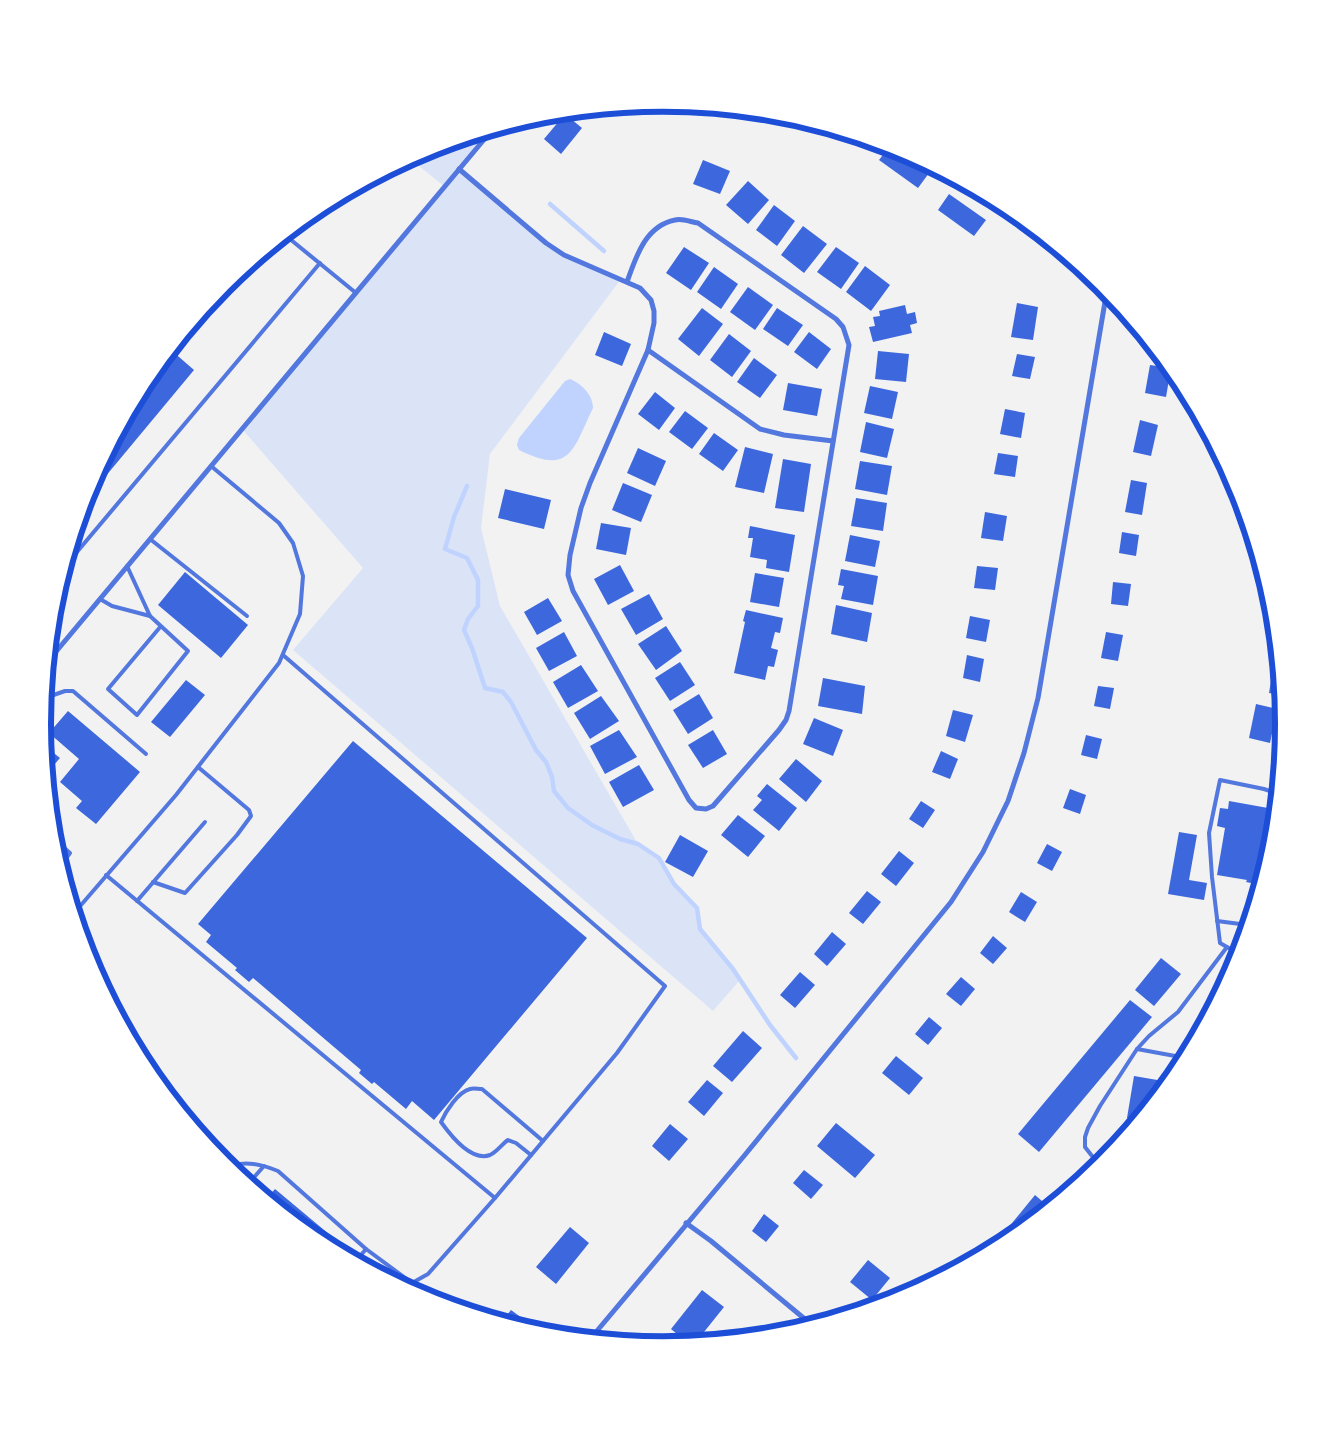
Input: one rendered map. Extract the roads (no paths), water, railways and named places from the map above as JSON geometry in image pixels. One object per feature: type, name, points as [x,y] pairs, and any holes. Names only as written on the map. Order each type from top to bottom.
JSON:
[{"type":"street","points":[[55,652],[484,139]]},
{"type":"street","points":[[459,169],[546,243],[564,255],[640,288],[651,300],[654,311],[654,323],[648,350],[590,482],[581,508],[570,555],[568,575],[573,591],[689,800],[696,808],[706,809],[713,806],[779,730],[788,715],[849,345],[843,327],[836,319],[698,223],[676,220],[665,224],[645,239],[627,282]]},
{"type":"street","points":[[596,1332],[849,1028],[951,902],[983,852],[1008,801],[1024,753],[1038,698],[1105,301]]},
{"type":"street","points":[[648,350],[760,429],[784,435],[833,441]]},
{"type":"street","points":[[686,1224],[711,1241],[805,1319]]},
{"type":"lane","points":[[290,239],[356,293]]},
{"type":"lane","points":[[76,553],[320,263]]},
{"type":"lane","points":[[80,907],[198,767],[279,664],[300,614],[302,576],[293,543],[279,523],[211,466]]},
{"type":"lane","points":[[150,539],[247,616]]},
{"type":"lane","points":[[127,566],[150,616],[161,626],[188,651],[137,715],[108,689],[161,626]]},
{"type":"lane","points":[[100,598],[112,606],[150,616]]},
{"type":"lane","points":[[283,655],[665,986],[618,1053],[496,1198],[428,1274],[414,1283]]},
{"type":"lane","points":[[52,695],[65,691],[73,691],[146,754]]},
{"type":"lane","points":[[153,882],[184,893],[237,835],[251,816],[249,810],[198,767]]},
{"type":"lane","points":[[1232,950],[1220,943],[1212,877],[1209,833],[1220,780],[1272,792]]},
{"type":"lane","points":[[137,901],[205,822]]},
{"type":"lane","points":[[64,848],[70,853],[66,857]]},
{"type":"lane","points":[[106,876],[496,1198]]},
{"type":"lane","points":[[1217,921],[1242,924]]},
{"type":"lane","points":[[1095,1158],[1085,1147],[1085,1137],[1100,1106],[1137,1049],[1178,1012],[1227,947]]},
{"type":"lane","points":[[1137,1049],[1178,1056]]},
{"type":"lane","points":[[531,1155],[516,1143],[508,1140],[492,1154],[482,1157],[473,1155],[448,1132],[441,1122],[444,1115],[462,1093],[470,1088],[482,1089],[544,1141]]},
{"type":"lane","points":[[238,1163],[264,1166],[278,1171],[366,1249],[405,1279]]},
{"type":"lane","points":[[254,1178],[264,1166]]},
{"type":"lane","points":[[360,1256],[366,1249]]},
{"type":"water","points":[[570,379],[579,384],[589,394],[593,403],[593,408],[575,446],[560,459],[550,460],[519,450],[517,445],[519,438],[565,381]]},
{"type":"waterway","points":[[550,204],[604,251]]},
{"type":"waterway","points":[[467,486],[454,517],[445,549],[467,558],[478,580],[478,606],[468,619],[464,630],[485,688],[503,692],[511,702],[536,750],[546,762],[552,777],[554,791],[568,808],[592,825],[620,839],[638,844],[659,858],[674,884],[697,908],[700,929],[733,969],[770,1025],[796,1058]]}]
